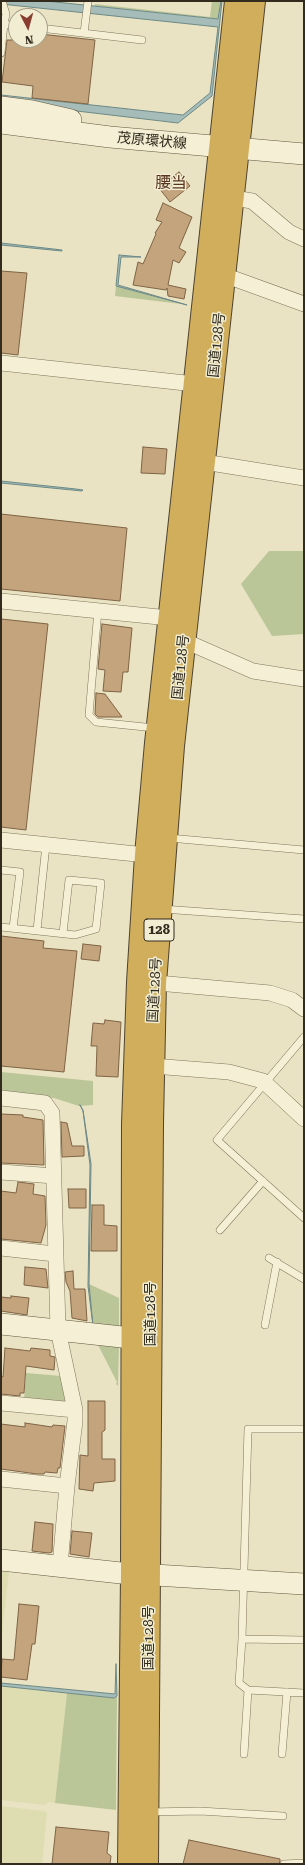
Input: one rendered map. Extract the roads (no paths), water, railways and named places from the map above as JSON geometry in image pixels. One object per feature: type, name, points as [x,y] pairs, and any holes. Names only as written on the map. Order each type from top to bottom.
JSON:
[{"type":"highway","name":"国道128号","points":[[178,618],[204,462],[204,385],[225,277],[234,198],[230,148],[236,1]]},
{"type":"highway","name":"国道128号","points":[[142,1339],[133,1124],[146,982],[160,908],[175,642],[230,148],[254,1]]},
{"type":"highway","name":"国道128号","points":[[147,1864],[148,1812],[141,1575],[142,1339],[152,1066],[146,982],[146,855],[157,729],[175,642]]},
{"type":"highway","name":"国道128号","points":[[129,1864],[141,1575]]},
{"type":"main road","points":[[1,107],[32,111],[72,120],[110,137]]},
{"type":"main road","name":"茂原環状線","points":[[1,123],[110,137],[304,154]]},
{"type":"main road","points":[[1,137],[68,142],[110,137]]},
{"type":"main road","points":[[1,1324],[142,1339]]},
{"type":"main road","points":[[1,1560],[141,1575],[242,1582],[304,1584]]},
{"type":"street","points":[[234,198],[252,201],[289,232],[304,240]]},
{"type":"street","points":[[225,277],[304,304]]},
{"type":"street","points":[[1,363],[204,385]]},
{"type":"street","points":[[204,462],[304,478]]},
{"type":"street","points":[[1,601],[178,618]]},
{"type":"street","points":[[175,642],[194,645],[253,671],[304,680]]},
{"type":"street","points":[[1,840],[146,855]]},
{"type":"street","points":[[146,982],[270,993],[292,1000],[304,1009]]},
{"type":"street","points":[[152,1066],[229,1072],[265,1083],[304,1119]]},
{"type":"street","points":[[1,1098],[45,1103],[52,1113],[58,1330],[75,1410],[60,1566]]},
{"type":"street","points":[[1,1172],[54,1176]]},
{"type":"street","points":[[1,1248],[55,1254]]},
{"type":"street","points":[[1,1403],[75,1410]]},
{"type":"street","points":[[1,1479],[67,1486]]},
{"type":"lane","points":[[1,53],[6,14],[2,1]]},
{"type":"lane","points":[[84,33],[88,1]]},
{"type":"lane","points":[[4,24],[8,25]]},
{"type":"lane","points":[[48,29],[142,40]]},
{"type":"lane","points":[[98,610],[89,715],[96,722],[157,729]]},
{"type":"lane","points":[[165,838],[304,850]]},
{"type":"lane","points":[[37,930],[46,845]]},
{"type":"lane","points":[[1,870],[20,872],[13,928]]},
{"type":"lane","points":[[1,927],[75,935],[96,929],[101,883],[69,880],[63,933]]},
{"type":"lane","points":[[160,908],[304,918]]},
{"type":"lane","points":[[304,1037],[217,1140],[304,1218]]},
{"type":"lane","points":[[220,1230],[263,1181]]},
{"type":"lane","points":[[269,1258],[304,1279]]},
{"type":"lane","points":[[265,1324],[277,1262]]},
{"type":"lane","points":[[304,1429],[248,1429],[242,1582],[242,1639],[239,1683],[248,1690],[304,1693]]},
{"type":"lane","points":[[242,1639],[304,1640]]},
{"type":"lane","points":[[244,1754],[248,1690]]},
{"type":"lane","points":[[282,1754],[287,1692]]},
{"type":"lane","points":[[148,1812],[200,1811],[283,1816]]},
{"type":"lane","points":[[284,1864],[304,1863]]},
{"type":"water","points":[[1,1],[46,1],[218,19],[222,1],[212,96],[178,123],[1,102],[1,95],[183,115],[210,93],[218,27],[1,4]]},
{"type":"water","points":[[1,243],[62,250],[62,251],[1,245]]},
{"type":"water","points":[[119,255],[141,257],[121,257],[118,285],[187,305],[116,286]]},
{"type":"water","points":[[1,481],[83,490],[1,483]]},
{"type":"water","points":[[80,1105],[83,1110],[91,1164],[89,1284],[93,1326],[88,1286],[90,1165],[83,1111]]},
{"type":"water","points":[[116,1664],[117,1696],[114,1698],[1,1686],[1,1683],[115,1694]]},
{"type":"district","name":"腰当","points":[[171,183]]}]
